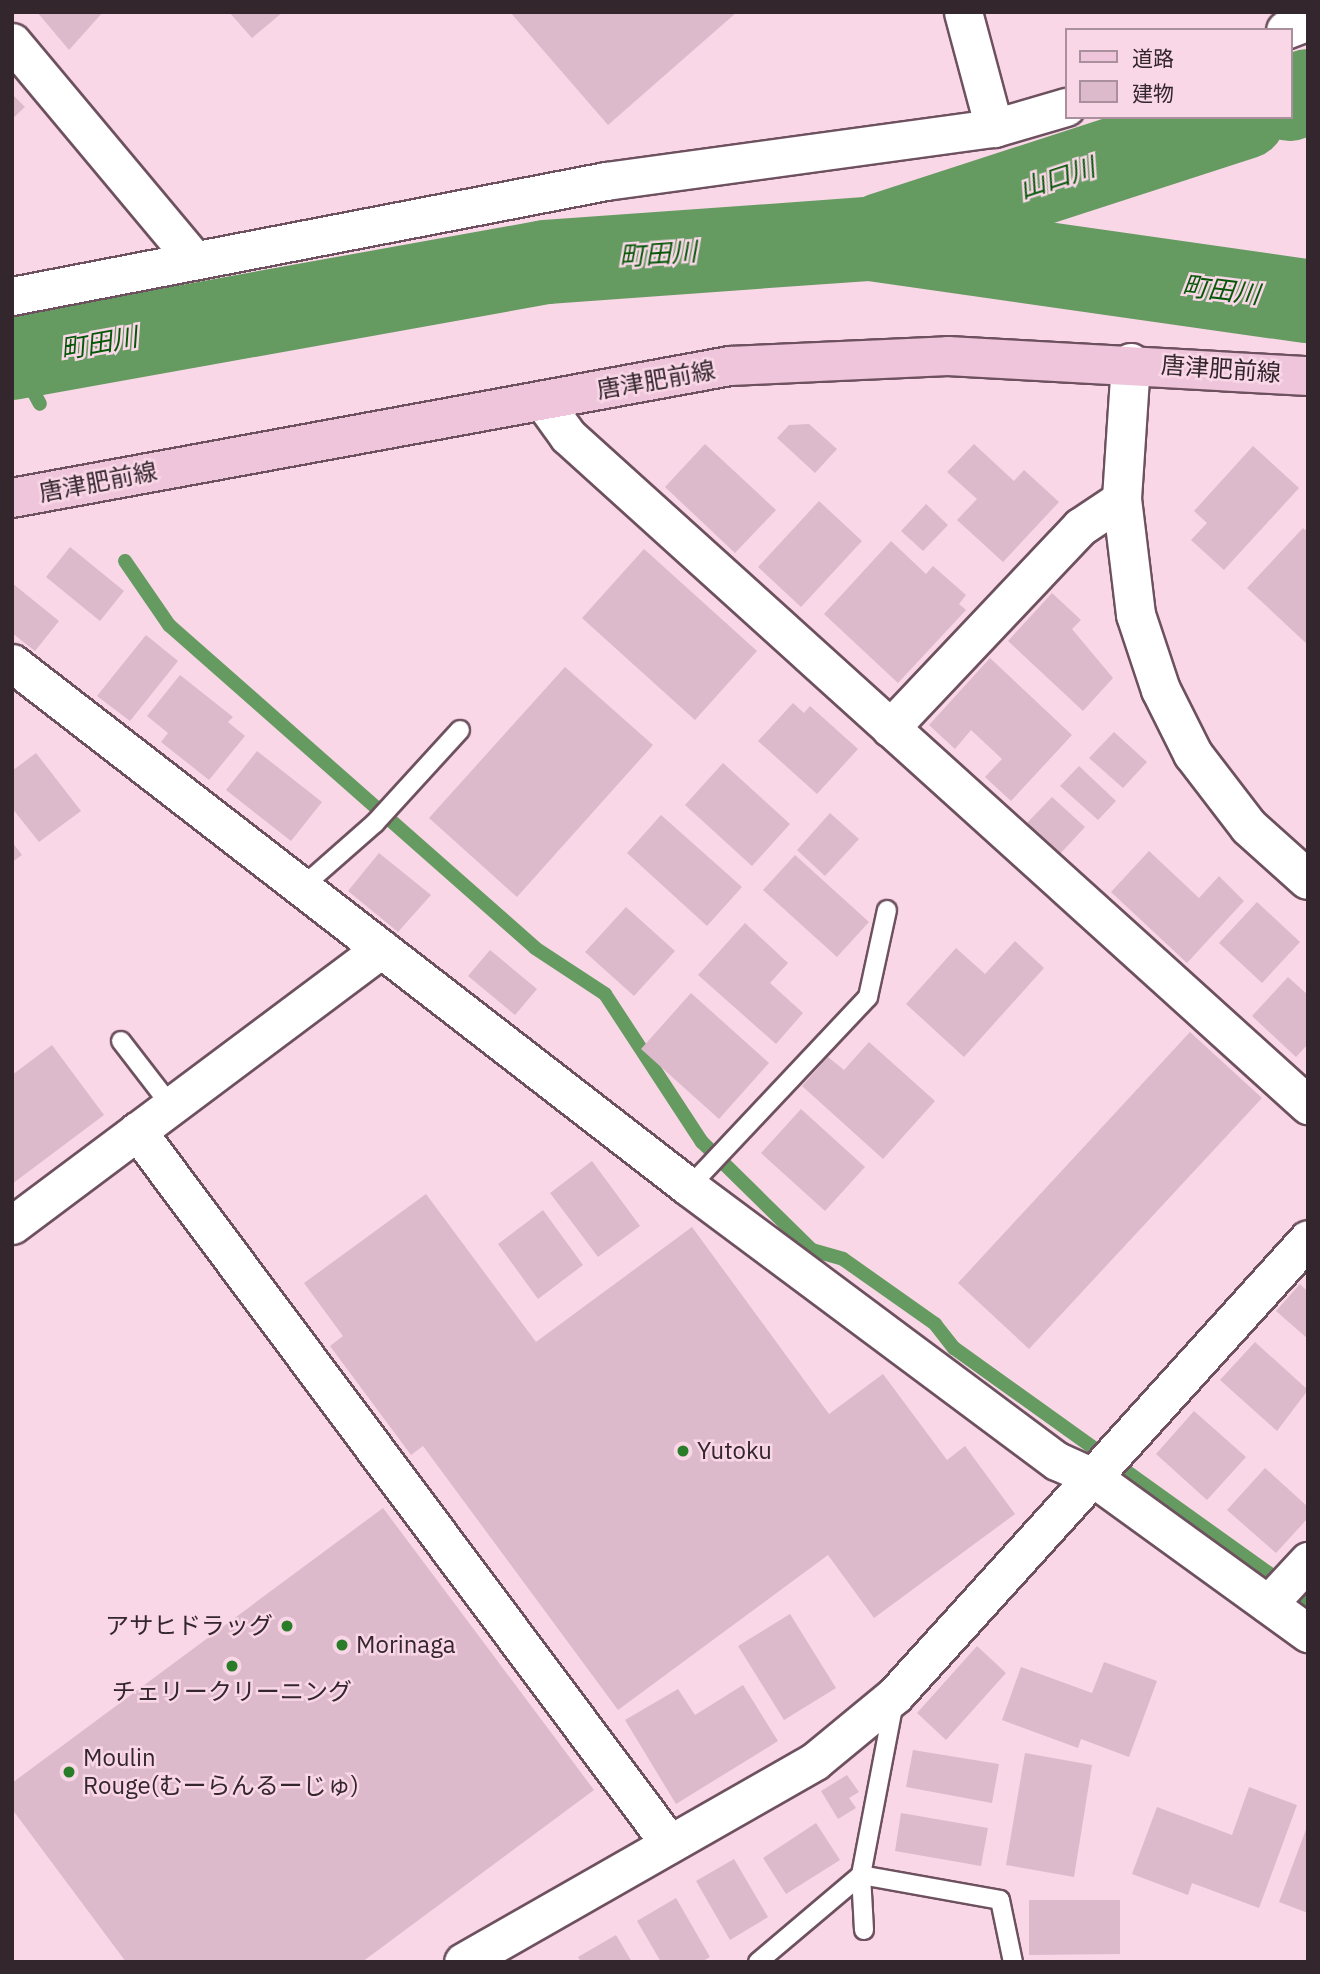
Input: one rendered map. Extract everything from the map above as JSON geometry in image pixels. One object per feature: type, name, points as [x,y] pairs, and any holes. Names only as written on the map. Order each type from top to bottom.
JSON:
[{"type":"main road","name":"唐津肥前線","points":[[12,498],[730,366],[948,356],[1131,363],[1308,376]]},
{"type":"street","points":[[963,12],[994,128]]},
{"type":"street","points":[[1290,28],[1308,21]]},
{"type":"street","points":[[12,42],[194,260]]},
{"type":"street","points":[[12,296],[606,181],[994,128],[1064,108]]},
{"type":"street","points":[[1131,363],[1122,499],[1136,615],[1160,690],[1193,754],[1241,817],[1308,880]]},
{"type":"street","points":[[542,400],[568,436],[1308,1105]]},
{"type":"street","points":[[890,728],[1080,527],[1122,499]]},
{"type":"street","points":[[12,663],[381,949],[697,1179],[1057,1461],[1091,1476],[1308,1633]]},
{"type":"street","points":[[12,1225],[381,949]]},
{"type":"street","points":[[137,1131],[669,1843]]},
{"type":"street","points":[[463,1962],[815,1761],[895,1695],[1308,1239]]},
{"type":"street","points":[[1268,1604],[1304,1566]]},
{"type":"lane","points":[[301,888],[375,823],[460,730]]},
{"type":"lane","points":[[697,1179],[868,997],[887,910]]},
{"type":"lane","points":[[121,1041],[171,1107]]},
{"type":"lane","points":[[864,1930],[861,1875],[895,1695]]},
{"type":"lane","points":[[758,1962],[861,1875]]},
{"type":"lane","points":[[861,1875],[1000,1900],[1013,1962]]},
{"type":"building","points":[[37,12],[103,12],[69,50]]},
{"type":"building","points":[[229,12],[283,12],[252,38]]},
{"type":"building","points":[[510,12],[737,12],[608,125]]},
{"type":"building","points":[[12,94],[25,107],[12,119]]},
{"type":"building","points":[[809,424],[837,449],[815,473],[777,438],[789,425]]},
{"type":"building","points":[[705,444],[776,510],[735,553],[665,487]]},
{"type":"building","points":[[974,444],[1014,481],[1024,470],[1059,502],[1003,562],[957,520],[977,499],[947,472]]},
{"type":"building","points":[[1253,446],[1299,488],[1224,570],[1191,540],[1207,523],[1194,511]]},
{"type":"building","points":[[819,501],[862,541],[801,607],[758,567]]},
{"type":"building","points":[[926,504],[948,525],[923,551],[901,531]]},
{"type":"building","points":[[1303,528],[1308,532],[1308,645],[1247,588]]},
{"type":"building","points":[[891,541],[926,574],[933,566],[966,595],[959,604],[966,610],[898,683],[824,614]]},
{"type":"building","points":[[70,547],[124,591],[100,621],[46,577]]},
{"type":"building","points":[[644,549],[757,651],[695,720],[582,618]]},
{"type":"building","points":[[12,583],[59,621],[35,651],[12,633]]},
{"type":"building","points":[[1052,593],[1081,620],[1072,629],[1113,678],[1083,711],[1008,641]]},
{"type":"building","points":[[146,635],[178,661],[130,721],[97,696]]},
{"type":"building","points":[[990,658],[1072,735],[1011,801],[985,777],[1002,759],[971,730],[955,749],[929,725]]},
{"type":"building","points":[[565,667],[653,745],[517,897],[429,818]]},
{"type":"building","points":[[180,675],[233,717],[228,722],[245,736],[209,780],[161,742],[168,733],[147,716]]},
{"type":"building","points":[[793,703],[804,713],[810,706],[858,749],[817,794],[758,741]]},
{"type":"building","points":[[1114,732],[1147,762],[1123,788],[1089,758]]},
{"type":"building","points":[[257,751],[322,802],[291,841],[226,790]]},
{"type":"building","points":[[36,753],[81,811],[39,842],[12,808],[12,771]]},
{"type":"building","points":[[723,763],[790,824],[752,866],[685,805]]},
{"type":"building","points":[[1079,766],[1116,801],[1098,820],[1060,786]]},
{"type":"building","points":[[1052,797],[1085,827],[1060,854],[1027,823]]},
{"type":"building","points":[[830,813],[859,839],[825,876],[797,850]]},
{"type":"building","points":[[661,815],[742,887],[707,926],[627,853]]},
{"type":"building","points":[[12,842],[22,855],[12,862]]},
{"type":"building","points":[[1149,851],[1199,898],[1219,876],[1244,901],[1187,963],[1111,892]]},
{"type":"building","points":[[379,853],[431,895],[398,932],[348,891]]},
{"type":"building","points":[[795,855],[869,922],[837,957],[763,890]]},
{"type":"building","points":[[1257,902],[1300,942],[1262,983],[1219,943]]},
{"type":"building","points":[[626,907],[675,951],[634,996],[585,952]]},
{"type":"building","points":[[745,923],[788,963],[770,983],[803,1013],[776,1044],[698,975]]},
{"type":"building","points":[[1015,941],[1044,968],[964,1057],[906,1004],[956,948],[985,974]]},
{"type":"building","points":[[490,950],[537,989],[515,1015],[468,976]]},
{"type":"building","points":[[1288,977],[1308,995],[1308,1044],[1296,1057],[1252,1016]]},
{"type":"building","points":[[691,993],[769,1063],[719,1119],[641,1049]]},
{"type":"building","points":[[1190,1032],[1262,1098],[1029,1349],[958,1283]]},
{"type":"building","points":[[869,1042],[935,1101],[883,1159],[802,1086],[828,1057],[844,1070]]},
{"type":"building","points":[[52,1045],[104,1115],[12,1184],[12,1075]]},
{"type":"building","points":[[801,1109],[865,1167],[825,1211],[761,1153]]},
{"type":"building","points":[[592,1161],[640,1226],[598,1257],[550,1193]]},
{"type":"building","name":"Yutoku","points":[[426,1194],[536,1342],[692,1227],[829,1414],[883,1374],[947,1460],[965,1446],[1015,1514],[874,1618],[828,1555],[618,1710],[423,1446],[411,1455],[330,1346],[343,1336],[304,1283]]},
{"type":"building","points":[[543,1210],[583,1265],[538,1299],[498,1244]]},
{"type":"building","points":[[1300,1284],[1308,1292],[1308,1339],[1276,1311]]},
{"type":"building","points":[[1255,1342],[1308,1390],[1277,1431],[1220,1380]]},
{"type":"building","points":[[1194,1411],[1246,1457],[1207,1500],[1156,1454]]},
{"type":"building","points":[[1265,1468],[1308,1507],[1308,1518],[1276,1553],[1227,1510]]},
{"type":"building","name":"Morinaga","points":[[383,1508],[594,1790],[362,1962],[126,1962],[12,1809],[12,1783]]},
{"type":"building","points":[[790,1614],[836,1688],[784,1720],[738,1646]]},
{"type":"building","points":[[977,1646],[1006,1673],[946,1740],[917,1713]]},
{"type":"building","points":[[1104,1662],[1157,1681],[1129,1757],[1081,1739],[1078,1748],[1002,1720],[1021,1667],[1092,1693]]},
{"type":"building","points":[[743,1685],[778,1741],[676,1804],[625,1720],[678,1689],[695,1715]]},
{"type":"building","points":[[913,1750],[999,1764],[992,1803],[906,1787]]},
{"type":"building","points":[[1025,1753],[1092,1765],[1074,1877],[1006,1865]]},
{"type":"building","points":[[847,1775],[859,1792],[849,1798],[856,1808],[838,1819],[821,1791]]},
{"type":"building","points":[[1249,1787],[1297,1805],[1259,1908],[1192,1883],[1188,1895],[1132,1874],[1157,1807],[1232,1835]]},
{"type":"building","points":[[901,1813],[988,1828],[981,1866],[895,1851]]},
{"type":"building","points":[[816,1823],[840,1860],[786,1894],[763,1858]]},
{"type":"building","points":[[1308,1824],[1308,1913],[1279,1902]]},
{"type":"building","points":[[734,1859],[768,1917],[730,1940],[696,1881]]},
{"type":"building","points":[[676,1898],[710,1957],[701,1962],[661,1962],[637,1921]]},
{"type":"building","points":[[1029,1900],[1120,1900],[1120,1954],[1029,1955]]},
{"type":"building","points":[[616,1935],[632,1962],[581,1962],[578,1957]]},
{"type":"waterway","name":"山口川","points":[[1292,98],[1308,91]]},
{"type":"waterway","name":"山口川","points":[[881,235],[1238,119]]},
{"type":"waterway","name":"町田川","points":[[12,358],[546,262],[870,239],[1308,301]]},
{"type":"waterway","points":[[15,358],[40,404]]},
{"type":"waterway","points":[[125,561],[169,625],[535,948],[605,994],[702,1142],[812,1250],[843,1259],[935,1324],[954,1348],[1308,1601]]},
{"type":"place","name":"Yutoku","points":[[683,1451]]},
{"type":"place","name":"アサヒドラッグ","points":[[287,1626]]},
{"type":"place","name":"Morinaga","points":[[342,1645]]},
{"type":"place","name":"チェリークリーニング","points":[[232,1666]]},
{"type":"place","name":"Moulin Rouge(むーらんるーじゅ)","points":[[69,1772]]}]
